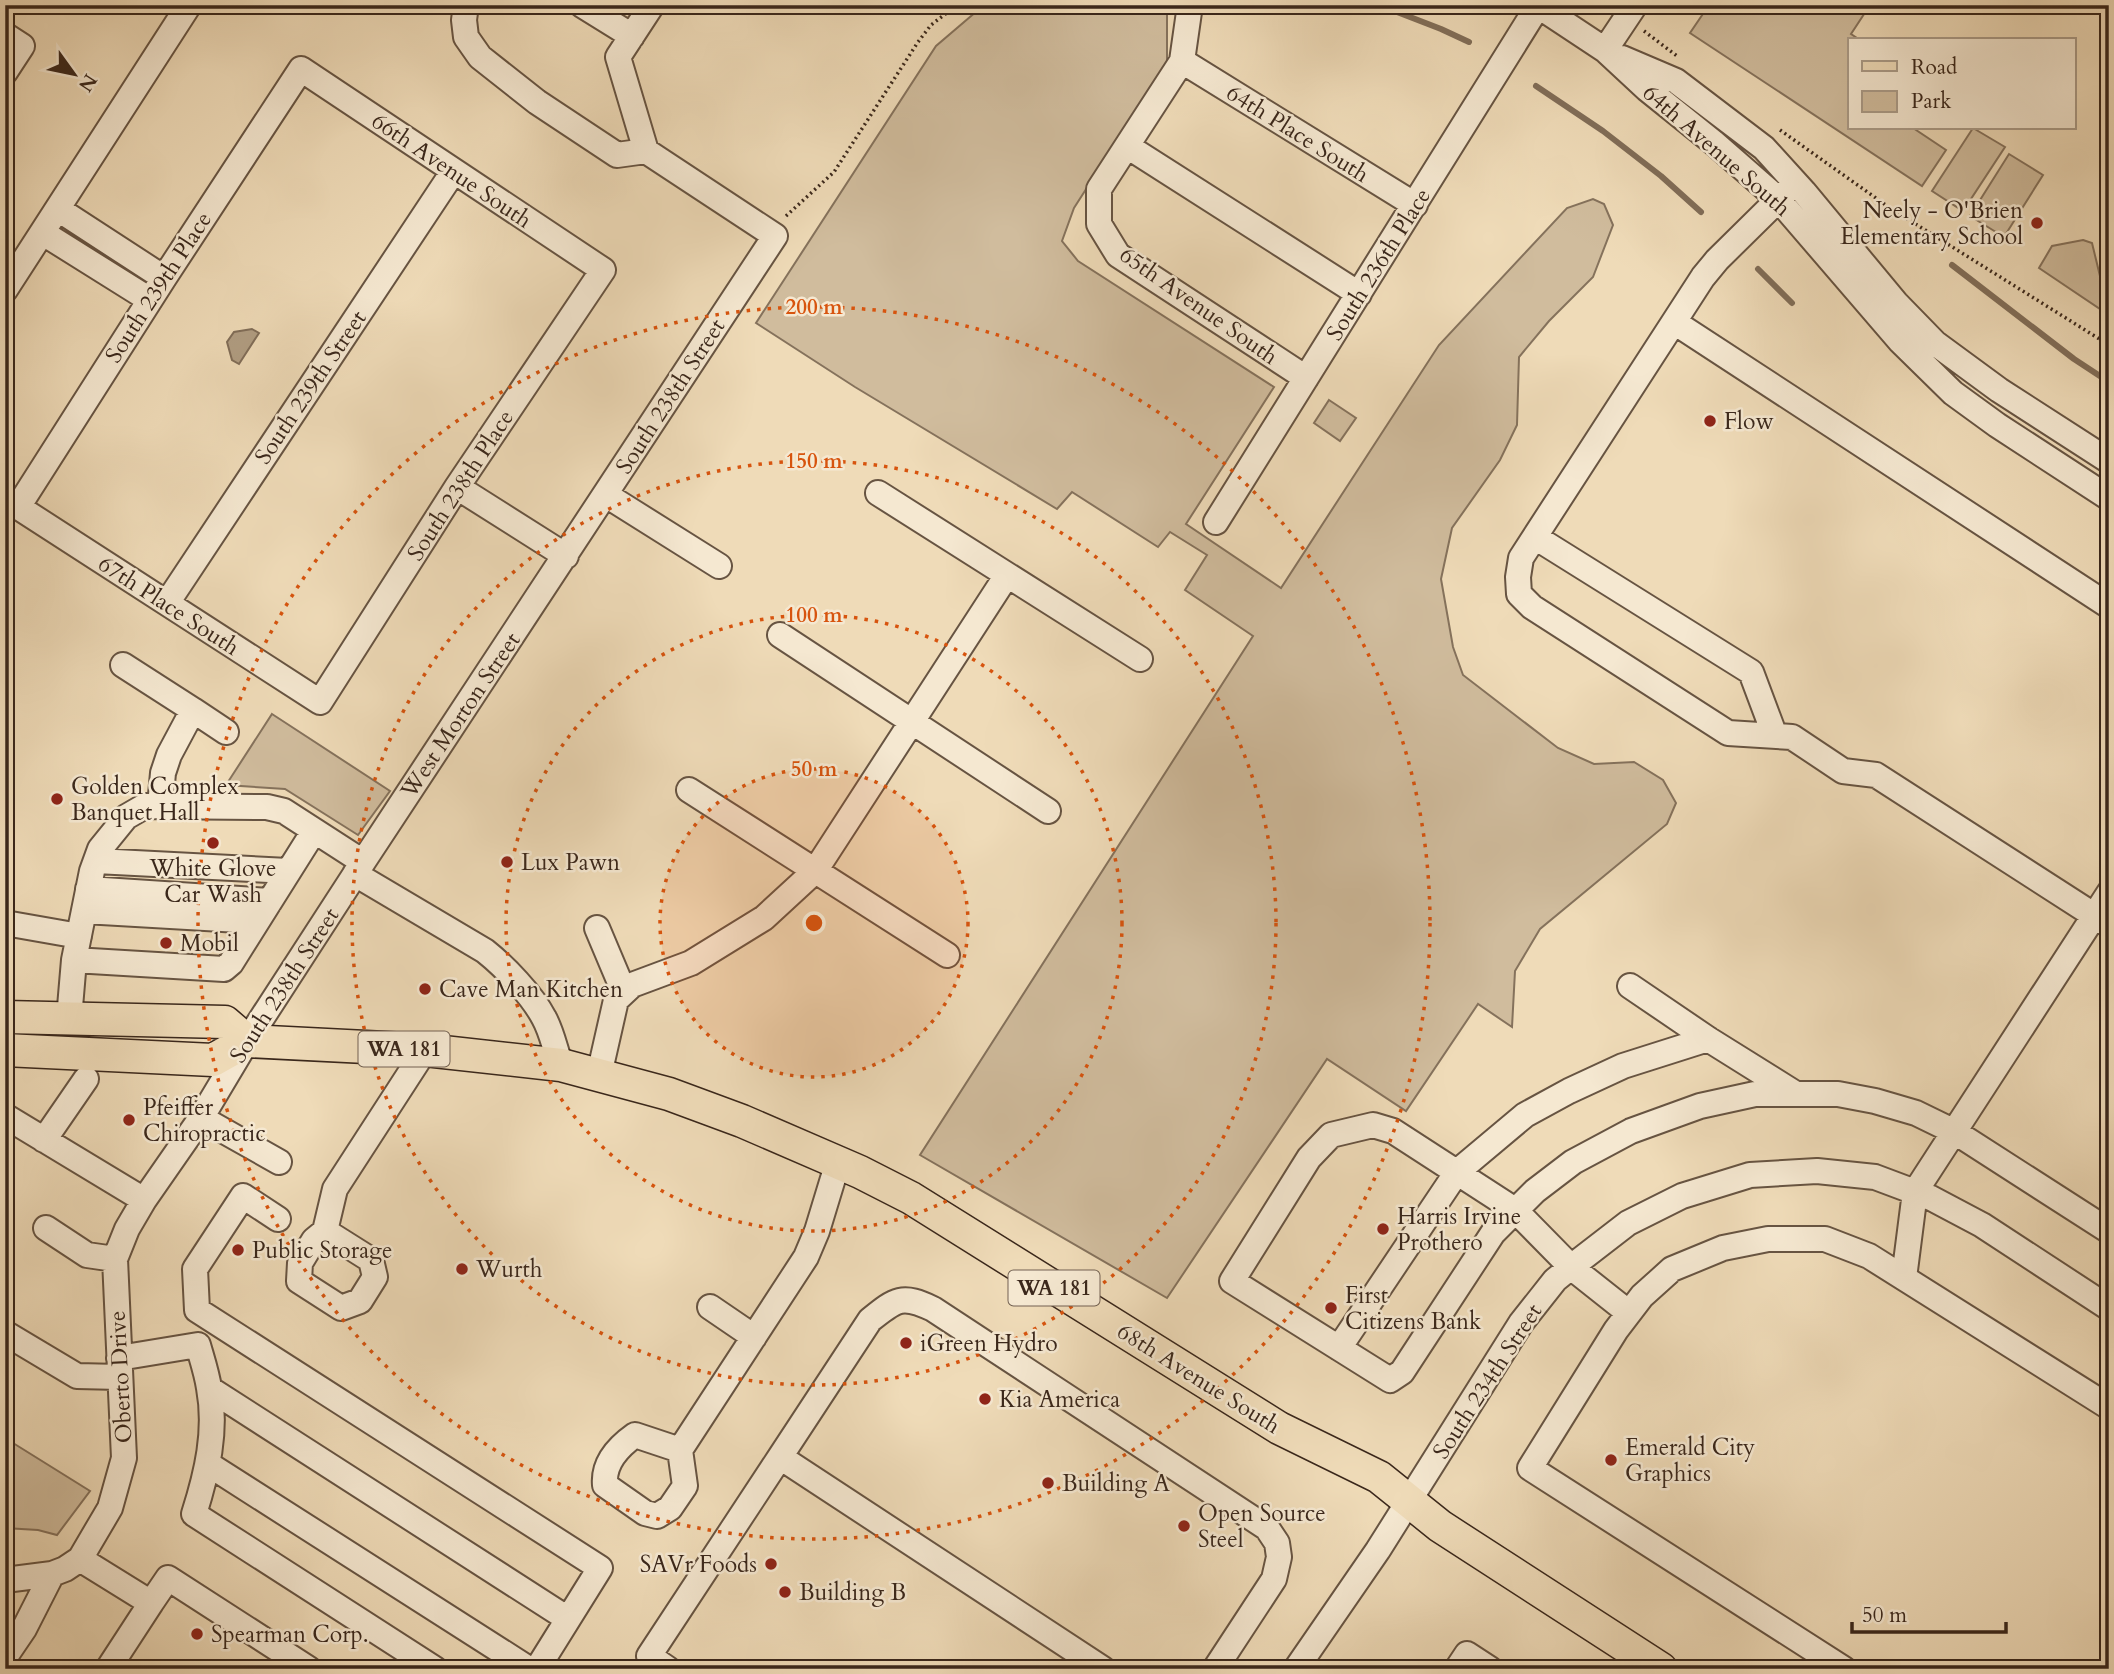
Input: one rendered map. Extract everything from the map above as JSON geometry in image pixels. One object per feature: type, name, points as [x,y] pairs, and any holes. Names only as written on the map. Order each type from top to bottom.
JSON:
[{"type":"main road","points":[[5,1017],[225,1022],[247,1041],[213,1060],[89,1067],[5,1050]]},
{"type":"main road","name":"WA 181","points":[[247,1041],[425,1050],[561,1065]]},
{"type":"main road","name":"68th Avenue South","points":[[561,1065],[669,1094],[742,1121],[838,1162],[911,1198],[1267,1421],[1380,1477],[1440,1526],[1661,1669]]},
{"type":"street","points":[[5,290],[189,5]]},
{"type":"street","points":[[466,5],[466,37],[481,58],[537,102],[617,155],[646,151]]},
{"type":"street","points":[[582,5],[632,36]]},
{"type":"street","points":[[652,5],[618,57],[646,151],[771,234]]},
{"type":"street","points":[[1189,5],[1182,61],[1127,146],[1359,294]]},
{"type":"street","name":"64th Avenue South","points":[[1537,6],[1605,50],[1647,89],[1713,142],[1787,191],[1935,343],[1999,390],[2109,461]]},
{"type":"street","name":"South 236th Place","points":[[1216,522],[1537,6]]},
{"type":"street","points":[[1605,50],[1631,12]]},
{"type":"street","points":[[5,35],[22,46],[5,72]]},
{"type":"street","name":"64th Place South","points":[[1182,61],[1415,205]]},
{"type":"street","name":"66th Avenue South","points":[[301,69],[603,270]]},
{"type":"street","name":"South 239th Place","points":[[18,507],[301,69]]},
{"type":"street","name":"65th Avenue South","points":[[1127,146],[1099,189],[1099,223],[1118,256],[1306,378]]},
{"type":"street","name":"South 239th Street","points":[[167,603],[453,172]]},
{"type":"street","points":[[1787,191],[1703,277],[1521,558],[1519,594],[1531,607],[1728,733],[1792,737],[1843,771],[1876,775],[2101,920]]},
{"type":"street","name":"64th Avenue South","points":[[1787,191],[1900,341],[1953,393],[2109,498]]},
{"type":"street","points":[[58,209],[164,278]]},
{"type":"street","points":[[43,233],[150,300]]},
{"type":"street","name":"South 238th Street","points":[[566,556],[771,234]]},
{"type":"street","name":"South 238th Place","points":[[320,702],[457,486],[603,270]]},
{"type":"street","points":[[1674,322],[2109,606]]},
{"type":"street","points":[[457,486],[566,556]]},
{"type":"street","points":[[878,493],[1140,659]]},
{"type":"street","points":[[606,495],[719,566]]},
{"type":"street","name":"67th Place South","points":[[18,507],[320,702]]},
{"type":"street","points":[[1535,537],[1751,672],[1774,736]]},
{"type":"street","name":"West Morton Street","points":[[359,868],[566,556]]},
{"type":"street","points":[[599,1075],[616,1000],[624,992],[632,985],[691,963],[764,918],[815,871],[1007,575]]},
{"type":"street","points":[[780,635],[1048,811]]},
{"type":"street","points":[[123,665],[226,732]]},
{"type":"street","points":[[160,806],[163,773],[169,755],[193,710]]},
{"type":"street","points":[[689,790],[947,955]]},
{"type":"street","points":[[69,1019],[74,960],[96,861],[106,841],[127,817],[145,806],[267,807],[284,811],[314,831],[359,868],[496,960],[545,1018],[561,1065]]},
{"type":"street","points":[[74,960],[224,969],[231,963],[314,831]]},
{"type":"street","points":[[96,861],[289,871]]},
{"type":"street","name":"South 238th Street","points":[[144,1200],[201,1118],[247,1041],[359,868]]},
{"type":"street","points":[[1904,1278],[1915,1192],[2101,920],[2109,893]]},
{"type":"street","points":[[86,900],[263,911]]},
{"type":"street","points":[[5,923],[79,936]]},
{"type":"street","points":[[597,928],[624,992]]},
{"type":"street","points":[[1630,986],[1707,1039],[1796,1094]]},
{"type":"street","points":[[1339,1348],[1457,1172],[1525,1115],[1569,1091],[1623,1066],[1707,1039]]},
{"type":"street","points":[[325,1231],[335,1189],[425,1050]]},
{"type":"street","points":[[44,1140],[89,1067]]},
{"type":"street","points":[[1629,1313],[1571,1266],[1515,1210],[1393,1131],[1373,1125],[1331,1135],[1308,1158],[1232,1281],[1390,1380],[1402,1372],[1493,1233],[1515,1210],[1535,1191],[1573,1162],[1631,1131],[1700,1106],[1755,1094],[1838,1094],[1916,1112],[1955,1132],[2109,1231]]},
{"type":"street","points":[[5,1116],[144,1200]]},
{"type":"street","points":[[201,1118],[279,1162]]},
{"type":"street","points":[[680,1450],[806,1257],[817,1231],[838,1162]]},
{"type":"street","name":"South 234th Street","points":[[1296,1669],[1409,1501],[1521,1323],[1555,1280],[1571,1266],[1628,1223],[1682,1196],[1750,1175],[1816,1171],[1875,1177],[1915,1192]]},
{"type":"street","points":[[1915,1192],[1982,1225],[2109,1308]]},
{"type":"street","points":[[278,1219],[243,1196],[195,1269],[198,1345],[210,1390],[212,1441],[194,1514],[435,1669]]},
{"type":"street","name":"Oberto Drive","points":[[80,1559],[110,1507],[124,1458],[115,1259],[127,1229],[144,1200]]},
{"type":"street","points":[[46,1228],[87,1255],[115,1259]]},
{"type":"street","points":[[1843,1669],[1530,1468],[1616,1330],[1642,1296],[1672,1269],[1723,1248],[1768,1239],[1825,1239],[1869,1256],[2109,1407]]},
{"type":"street","points":[[668,1669],[649,1656],[870,1320],[903,1299],[916,1300],[933,1309],[1267,1528],[1277,1543],[1279,1557],[1274,1579],[1214,1669]]},
{"type":"street","points":[[710,1307],[754,1337]]},
{"type":"street","points":[[197,1310],[600,1568],[537,1669]]},
{"type":"street","points":[[5,1333],[77,1376],[119,1368],[198,1345]]},
{"type":"street","points":[[210,1390],[568,1619]]},
{"type":"street","points":[[780,1457],[1103,1669]]},
{"type":"street","points":[[208,1464],[529,1669]]},
{"type":"street","points":[[7,1579],[52,1574],[80,1559],[151,1604]]},
{"type":"street","points":[[5,1657],[24,1629],[52,1574]]},
{"type":"street","points":[[108,1669],[168,1578],[309,1669]]},
{"type":"street","points":[[1457,1669],[1468,1654],[1490,1669]]},
{"type":"path","points":[[771,234],[834,172],[918,41],[931,24],[957,5]]},
{"type":"path","points":[[1631,12],[1677,56]]},
{"type":"path","points":[[1772,124],[1890,208],[2109,345]]},
{"type":"green space","points":[[984,5],[1167,5],[1167,63],[1074,208],[1062,241],[1078,261],[1274,387],[1186,524],[1281,588],[1439,345],[1567,208],[1593,199],[1604,204],[1613,225],[1593,277],[1549,321],[1519,357],[1517,425],[1500,460],[1452,528],[1441,579],[1453,647],[1463,675],[1558,748],[1594,764],[1634,762],[1663,780],[1676,803],[1667,824],[1540,929],[1515,971],[1512,1027],[1478,1004],[1406,1111],[1327,1059],[1167,1298],[920,1155],[1253,636],[1185,590],[1207,555],[1170,532],[1158,547],[1072,492],[1057,509],[855,387],[756,323],[936,46]]},
{"type":"green space","points":[[1709,5],[1870,5],[1851,34],[1857,38],[1848,38],[1848,130],[1916,130],[1946,150],[1922,186],[1690,33]]},
{"type":"green space","points":[[1972,130],[1976,130],[2005,147],[1963,211],[1932,191]]},
{"type":"green space","points":[[2009,154],[2043,175],[2004,237],[1970,216]]},
{"type":"green space","points":[[2083,240],[2092,243],[2100,276],[2109,281],[2109,315],[2039,268],[2052,246]]},
{"type":"green space","points":[[1329,400],[1356,418],[1340,441],[1314,423]]},
{"type":"green space","points":[[272,714],[390,791],[358,835],[285,789],[226,785]]},
{"type":"green space","points":[[5,1438],[90,1491],[57,1535],[38,1530],[5,1528]]},
{"type":"shaded area","points":[[252,329],[259,333],[239,364],[232,360],[227,342],[234,332]]},
{"type":"waterway","points":[[1379,5],[1469,42]]},
{"type":"waterway","points":[[1536,86],[1603,131],[1661,176],[1701,212]]},
{"type":"waterway","points":[[1952,265],[2074,359],[2109,382]]},
{"type":"waterway","points":[[1758,269],[1792,303]]},
{"type":"place","name":"Neely - O'Brien Elementary School","points":[[2037,223]]},
{"type":"place","name":"Flow","points":[[1710,421]]},
{"type":"place","name":"Golden Complex Banquet Hall","points":[[57,799]]},
{"type":"place","name":"White Glove Car Wash","points":[[213,843]]},
{"type":"place","name":"Lux Pawn","points":[[507,862]]},
{"type":"place","name":"Mobil","points":[[166,943]]},
{"type":"place","name":"Cave Man Kitchen","points":[[425,989]]},
{"type":"place","name":"Pfeiffer Chiropractic","points":[[129,1120]]},
{"type":"place","name":"Harris Irvine Prothero","points":[[1383,1229]]},
{"type":"place","name":"Public Storage","points":[[238,1250]]},
{"type":"place","name":"Wurth","points":[[462,1269]]},
{"type":"place","name":"First Citizens Bank","points":[[1331,1308]]},
{"type":"place","name":"iGreen Hydro","points":[[906,1343]]},
{"type":"place","name":"Kia America","points":[[985,1399]]},
{"type":"place","name":"Emerald City Graphics","points":[[1611,1460]]},
{"type":"place","name":"Building A","points":[[1048,1483]]},
{"type":"place","name":"Open Source Steel","points":[[1184,1526]]},
{"type":"place","name":"SAVr Foods","points":[[771,1564]]},
{"type":"place","name":"Building B","points":[[785,1592]]},
{"type":"place","name":"Spearman Corp.","points":[[197,1634]]}]
